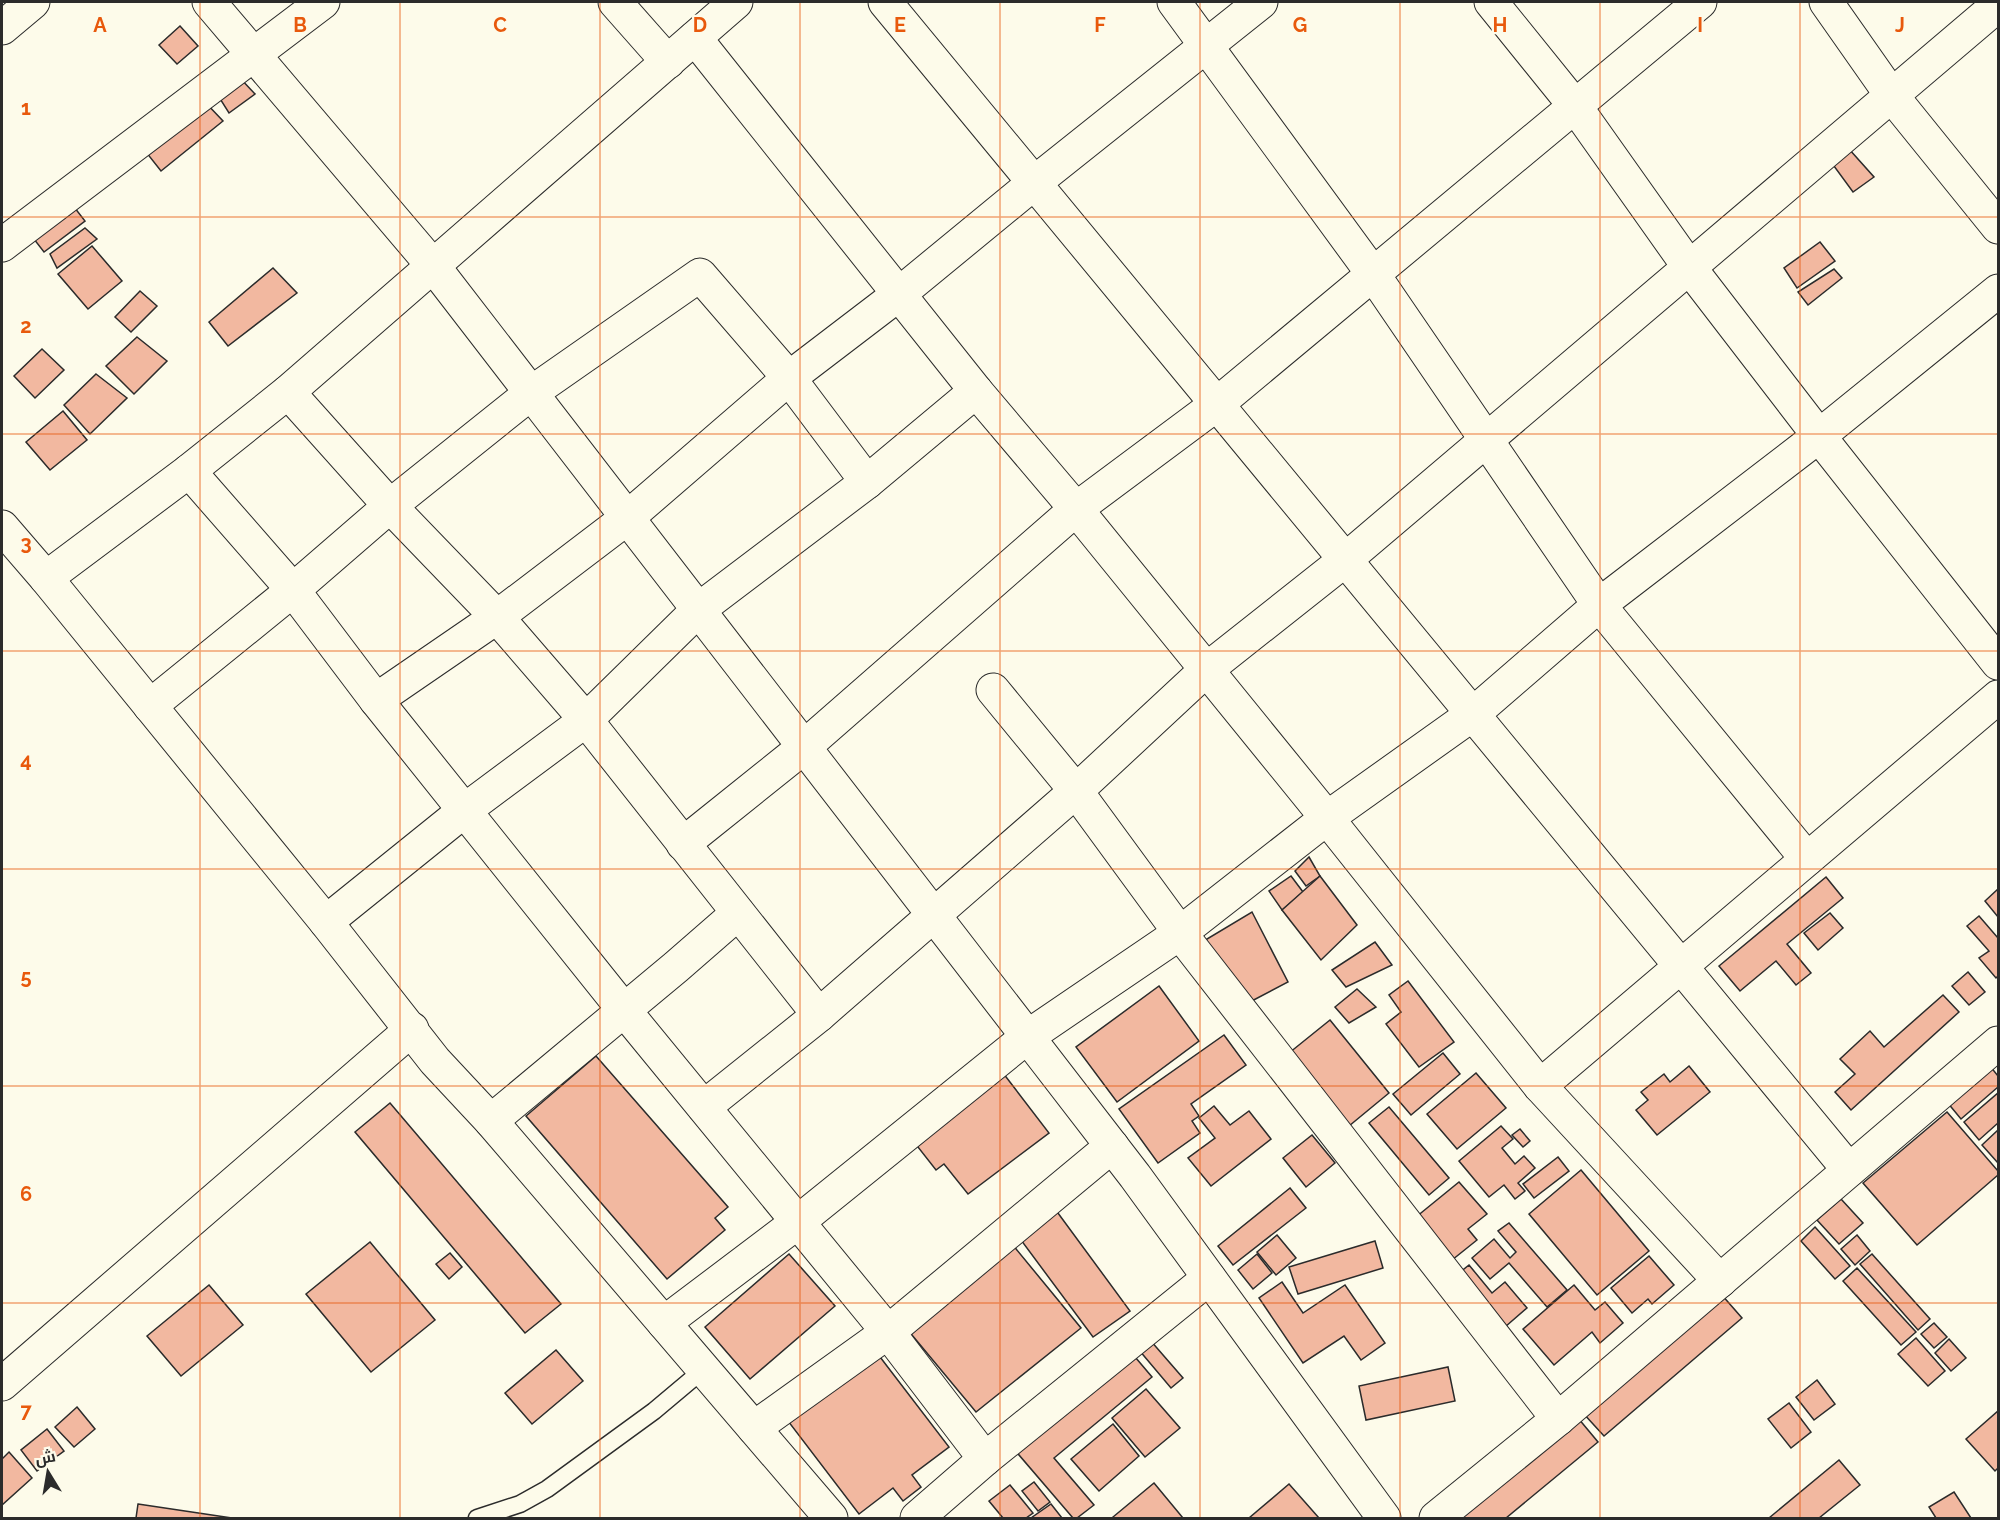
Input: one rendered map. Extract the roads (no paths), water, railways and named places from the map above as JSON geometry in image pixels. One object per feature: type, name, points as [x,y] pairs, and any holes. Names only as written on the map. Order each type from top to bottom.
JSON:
[{"type":"street","points":[[2,28],[33,2]]},
{"type":"street","points":[[209,2],[434,267],[1112,1146],[1384,1518]]},
{"type":"street","points":[[2,245],[322,2]]},
{"type":"street","points":[[615,2],[668,62]]},
{"type":"street","points":[[46,578],[189,471],[288,392],[736,2]]},
{"type":"street","points":[[885,2],[1849,1170]]},
{"type":"street","points":[[1174,2],[1373,274],[1488,439],[1599,605],[1808,859]]},
{"type":"street","points":[[376,700],[497,617],[627,518],[789,378],[899,294],[1261,2]]},
{"type":"street","points":[[1491,2],[1575,106],[1689,267],[1998,663]]},
{"type":"street","points":[[683,844],[804,747],[1076,509],[1217,404],[1700,2]]},
{"type":"street","points":[[1826,2],[1892,96],[1998,227]]},
{"type":"street","points":[[704,1107],[819,1015],[1076,791],[1206,670],[1346,560],[1998,5]]},
{"type":"street","points":[[695,38],[976,391],[1076,509],[1327,818],[1540,1086],[1720,1281]]},
{"type":"street","points":[[150,706],[293,590],[390,506],[531,393],[700,275],[789,378],[867,482]]},
{"type":"street","points":[[664,1323],[799,1221],[1027,1037],[1180,933],[1327,818],[1473,714],[1599,605],[1819,436],[1998,291]]},
{"type":"street","points":[[326,922],[465,810],[586,720],[698,610],[867,482],[976,391]]},
{"type":"street","points":[[288,392],[390,506],[497,617],[586,720],[819,1015]]},
{"type":"street","points":[[189,471],[293,590],[376,700],[624,1010],[799,1221],[985,1459]]},
{"type":"street","points":[[5,540],[46,578],[326,922],[435,1061],[491,1121],[831,1518]]},
{"type":"street","points":[[993,690],[1076,791],[1180,933],[1558,1419]]},
{"type":"street","points":[[1540,1086],[1998,697]]},
{"type":"street","points":[[491,1121],[738,913]]},
{"type":"street","points":[[2,1384],[412,1029]]},
{"type":"street","points":[[1436,1518],[1558,1419],[1998,1043]]},
{"type":"street","points":[[754,1428],[888,1332],[1112,1146]]},
{"type":"street","points":[[917,1518],[985,1459],[1209,1278]]},
{"type":"lane","points":[[477,1518],[520,1504],[547,1489],[654,1411],[704,1369]]}]
